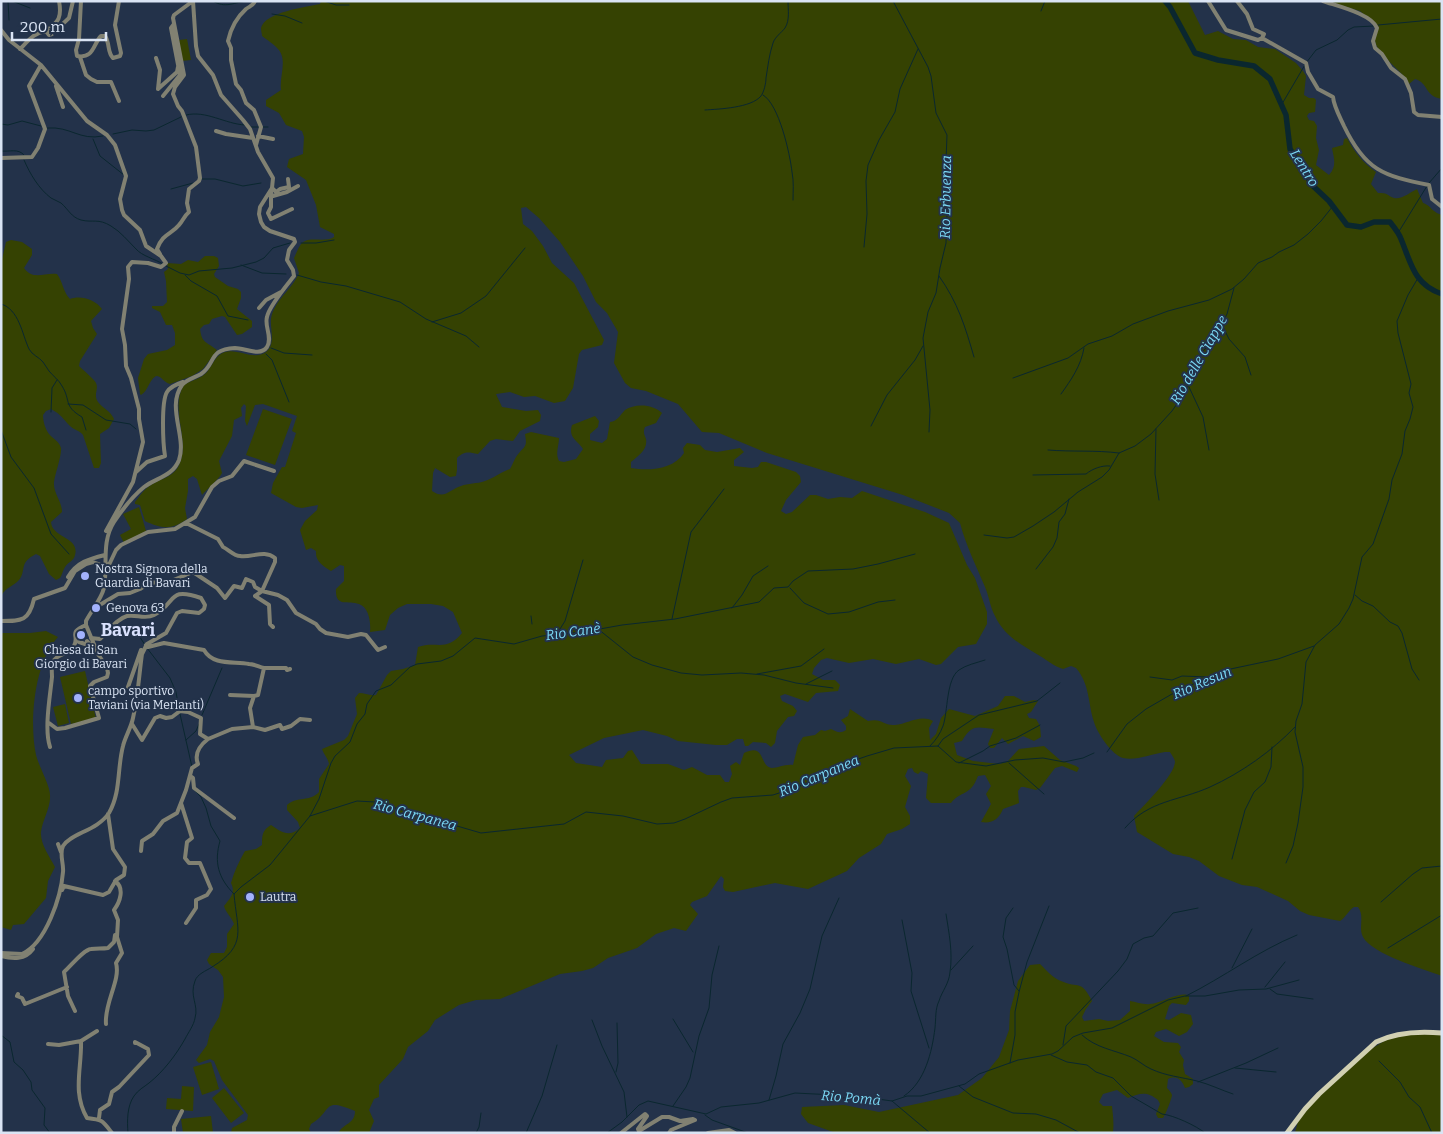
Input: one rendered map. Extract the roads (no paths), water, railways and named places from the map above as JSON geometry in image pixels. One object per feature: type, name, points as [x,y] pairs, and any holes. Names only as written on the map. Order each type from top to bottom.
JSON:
[{"type":"main road","points":[[1287,1133],[1319,1094],[1376,1042],[1415,1031],[1442,1033]]},
{"type":"street","points":[[20,49],[31,37],[46,31],[57,22],[60,11],[59,1]]},
{"type":"street","points":[[46,31],[47,34],[52,34],[67,20],[72,12],[73,1]]},
{"type":"street","points":[[81,1],[79,39],[76,53],[80,57],[86,75],[97,82],[111,82],[119,101]]},
{"type":"street","points":[[80,57],[94,49],[100,36],[105,36],[108,40],[110,54],[113,58],[120,56],[115,25],[118,1]]},
{"type":"street","points":[[255,1],[254,5],[236,19],[228,40],[231,48],[231,60],[236,84],[241,90],[246,103],[254,110],[261,127],[256,145]]},
{"type":"street","points":[[1208,1],[1222,25],[1229,32],[1258,40],[1262,38],[1306,63],[1314,84],[1318,89],[1333,98],[1335,107],[1349,135],[1359,151],[1373,166],[1388,175],[1428,185],[1432,199],[1442,207]]},
{"type":"street","points":[[1236,1],[1247,14],[1253,29],[1264,34],[1262,38]]},
{"type":"street","points":[[1323,1],[1361,14],[1374,23],[1377,28],[1373,42],[1375,48],[1405,80],[1409,88],[1414,112],[1418,115],[1442,117]]},
{"type":"street","points":[[163,96],[179,78],[173,18],[174,15],[193,2]]},
{"type":"street","points":[[193,2],[198,56],[213,75],[221,95],[243,120],[253,138],[262,161],[273,178],[271,207],[268,213],[271,219],[292,209]]},
{"type":"street","points":[[91,646],[86,621],[103,590],[107,569],[105,555],[106,530],[133,482],[143,442],[139,407],[126,366],[122,329],[129,279],[128,267],[132,262],[148,263],[163,267],[166,263],[157,248],[165,236],[179,226],[189,212],[187,203],[189,190],[199,181],[200,172],[196,147],[173,94],[175,87],[184,75],[173,25]]},
{"type":"street","points":[[1,30],[9,40],[41,65],[87,121],[107,135],[115,145],[126,176],[120,198],[124,215],[140,230],[146,246],[161,256]]},
{"type":"street","points":[[156,58],[160,68],[158,89],[176,72],[179,66]]},
{"type":"street","points":[[1,158],[32,157],[38,148],[45,126],[30,86],[41,65]]},
{"type":"street","points":[[56,82],[63,107]]},
{"type":"street","points":[[216,131],[253,138]]},
{"type":"street","points":[[258,136],[273,139]]},
{"type":"street","points":[[271,190],[276,192],[289,187],[288,179]]},
{"type":"street","points":[[271,190],[273,196],[298,186]]},
{"type":"street","points":[[136,472],[147,462],[165,456],[164,398],[168,390],[202,374],[218,352],[236,348],[257,352],[266,348],[269,340],[266,318],[281,292],[294,276],[287,260],[287,254],[295,242],[291,237],[270,231],[261,222],[260,207],[271,190]]},
{"type":"street","points":[[259,308],[266,300],[281,292]]},
{"type":"street","points":[[107,536],[115,521],[140,491],[169,474],[175,468],[180,458],[176,401],[185,381]]},
{"type":"street","points":[[107,569],[116,550],[122,545],[148,532],[173,530],[195,517],[212,486],[232,476],[244,461],[274,471]]},
{"type":"street","points":[[186,522],[218,539],[222,547],[236,555],[243,557],[260,554],[275,558],[262,591],[255,598],[269,605],[270,624],[273,627]]},
{"type":"street","points":[[60,590],[78,564],[88,559],[105,555]]},
{"type":"street","points":[[1,621],[20,621],[27,616],[32,608],[34,599],[65,588],[75,571],[86,564],[93,562],[101,565],[107,564]]},
{"type":"street","points":[[93,609],[118,594],[130,593],[149,583],[170,581],[193,572],[217,588],[225,598],[234,586],[242,588],[246,580],[253,582],[262,591],[278,595],[287,600],[294,611],[316,624],[326,633],[348,637],[361,634],[366,635],[378,650],[386,648]]},
{"type":"street","points":[[89,639],[100,639],[126,616],[145,618],[154,616],[178,594],[186,593],[202,599],[205,606],[202,611],[197,613],[182,611],[177,613],[164,634],[140,651],[128,687]]},
{"type":"street","points":[[50,747],[48,739],[52,663],[58,657],[71,650],[75,643],[74,635],[77,629],[86,625]]},
{"type":"street","points":[[49,723],[57,729],[99,719],[90,686],[107,677],[108,673],[106,666],[89,639]]},
{"type":"street","points":[[79,642],[91,646],[97,652]]},
{"type":"street","points":[[146,645],[148,647],[164,643],[204,650],[208,655],[220,662],[247,663],[264,668],[290,669]]},
{"type":"street","points":[[61,852],[67,842],[96,826],[108,814],[118,791],[123,746],[132,722],[143,650]]},
{"type":"street","points":[[230,695],[258,695],[264,668]]},
{"type":"street","points":[[254,696],[250,707],[254,727]]},
{"type":"street","points":[[132,722],[133,727],[142,740],[155,718],[161,716],[173,717],[179,712],[187,712],[201,718],[200,734],[208,739]]},
{"type":"street","points":[[141,851],[142,841],[153,834],[163,820],[178,811],[192,768],[198,764],[196,758],[198,749],[208,739],[232,729],[254,727],[265,730],[280,725],[282,728],[289,726],[300,719],[310,720]]},
{"type":"street","points":[[190,776],[193,778],[194,789],[234,818]]},
{"type":"street","points":[[181,803],[192,838],[187,841],[185,858],[189,863],[200,863],[211,889],[207,895],[196,900],[196,908],[186,923]]},
{"type":"street","points":[[58,892],[61,892],[64,886],[103,895],[110,891],[115,881],[124,874],[125,866],[113,849],[108,814]]},
{"type":"street","points":[[1,955],[20,957],[28,955],[52,916],[64,870],[58,844]]},
{"type":"street","points":[[76,1011],[68,1001],[67,987],[63,980],[64,972],[77,961],[81,953],[90,949],[108,948],[114,942],[118,920],[114,910],[119,904],[120,894],[119,884],[115,881]]},
{"type":"street","points":[[106,1024],[105,1013],[118,971],[116,962],[122,954],[116,933]]},
{"type":"street","points":[[1,955],[25,953],[40,935]]},
{"type":"street","points":[[18,994],[17,996],[22,998],[25,1004],[67,987]]},
{"type":"street","points":[[48,1044],[54,1046],[81,1041],[97,1031]]},
{"type":"street","points":[[81,1041],[78,1084],[80,1106],[87,1118],[99,1118],[104,1121],[112,1133]]},
{"type":"street","points":[[99,1118],[100,1110],[109,1104],[112,1092],[149,1055],[148,1049],[137,1042],[135,1043]]},
{"type":"street","points":[[174,1133],[174,1126],[182,1111]]},
{"type":"street","points":[[621,1133],[645,1114],[647,1116],[638,1129],[639,1131],[662,1117],[680,1121],[694,1120],[694,1122],[671,1130],[669,1133]]},
{"type":"street","points":[[708,1133],[726,1130],[731,1130],[735,1133]]},
{"type":"waterway","points":[[8,1],[9,20]]},
{"type":"waterway","points":[[12,1],[30,8]]},
{"type":"waterway","points":[[213,1],[222,5],[247,1]]},
{"type":"waterway","points":[[324,1],[336,5],[349,5]]},
{"type":"waterway","points":[[705,110],[743,105],[761,96],[773,43],[788,22],[788,1]]},
{"type":"waterway","name":"Rio Erbuenza","points":[[893,1],[928,67],[936,113],[947,135],[946,243],[936,293],[928,312],[923,338],[930,410],[929,432]]},
{"type":"waterway","points":[[1041,11],[1045,1]]},
{"type":"waterway","name":"Lentro","points":[[1165,1],[1195,53],[1218,60],[1254,66],[1270,79],[1286,115],[1290,149],[1313,186],[1329,201],[1347,225],[1361,227],[1374,222],[1390,222],[1399,235],[1419,279],[1425,285],[1442,294]]},
{"type":"waterway","points":[[272,14],[285,16],[302,23]]},
{"type":"waterway","points":[[1378,25],[1442,19]]},
{"type":"waterway","points":[[1282,104],[1306,63],[1316,50],[1337,40],[1354,27],[1374,26]]},
{"type":"waterway","points":[[864,247],[868,165],[879,140],[895,112],[900,89],[918,49]]},
{"type":"waterway","points":[[763,95],[774,108],[783,130],[793,176],[793,200]]},
{"type":"waterway","points":[[186,115],[201,114],[245,125]]},
{"type":"waterway","points":[[113,134],[132,130],[154,130],[181,117]]},
{"type":"waterway","points":[[1,124],[8,125],[22,121],[41,126]]},
{"type":"waterway","points":[[251,127],[268,127]]},
{"type":"waterway","points":[[47,128],[63,129],[88,137],[103,136]]},
{"type":"waterway","points":[[93,139],[100,156],[124,175]]},
{"type":"waterway","points":[[1,151],[16,151],[24,155]]},
{"type":"waterway","points":[[24,160],[39,186],[75,217],[81,220],[99,221],[111,226],[145,256],[163,264]]},
{"type":"waterway","points":[[1429,183],[1442,168]]},
{"type":"waterway","points":[[202,179],[215,179],[243,186],[261,183]]},
{"type":"waterway","points":[[171,189],[193,183]]},
{"type":"waterway","points":[[1398,233],[1427,186]]},
{"type":"waterway","points":[[1013,378],[1068,358],[1088,344],[1112,336],[1133,324],[1168,311],[1209,300],[1232,289],[1258,263],[1294,245],[1308,234],[1333,206]]},
{"type":"waterway","points":[[301,243],[334,240]]},
{"type":"waterway","points":[[166,266],[189,275],[199,271],[232,268],[256,262],[264,258],[273,248],[290,243]]},
{"type":"waterway","points":[[432,322],[461,313],[486,296],[525,248]]},
{"type":"waterway","points":[[241,265],[262,273],[286,274]]},
{"type":"waterway","points":[[185,275],[191,281],[217,296],[228,316],[248,320]]},
{"type":"waterway","points":[[297,275],[321,282],[346,286],[400,302],[426,319],[466,336],[479,347]]},
{"type":"waterway","points":[[939,276],[960,315],[974,357]]},
{"type":"waterway","points":[[1286,863],[1293,846],[1303,787],[1303,767],[1295,732],[1296,721],[1302,704],[1306,662],[1315,645],[1339,624],[1349,608],[1353,599],[1362,557],[1373,544],[1389,499],[1392,480],[1402,454],[1405,431],[1413,407],[1409,393],[1411,384],[1398,333],[1397,321],[1408,295],[1418,278]]},
{"type":"waterway","name":"Rio delle Ciappe","points":[[984,535],[1014,537],[1033,526],[1078,492],[1102,477],[1109,470],[1119,453],[1135,446],[1151,434],[1172,411],[1195,374],[1201,354],[1218,332],[1227,314],[1234,288]]},
{"type":"waterway","points":[[1,304],[16,316],[29,349],[43,362],[61,384],[70,406],[82,417],[86,430]]},
{"type":"waterway","points":[[1222,325],[1229,339],[1245,357],[1251,375]]},
{"type":"waterway","points":[[871,426],[887,395],[915,360],[923,346]]},
{"type":"waterway","points":[[271,348],[284,353],[312,355]]},
{"type":"waterway","points":[[1061,394],[1078,367],[1084,348]]},
{"type":"waterway","points":[[266,354],[272,360],[289,402]]},
{"type":"waterway","points":[[51,412],[52,388],[57,380]]},
{"type":"waterway","points":[[1189,387],[1203,417],[1209,450]]},
{"type":"waterway","points":[[68,404],[83,405],[106,420],[130,424],[136,429]]},
{"type":"waterway","points":[[1156,429],[1155,474],[1159,500]]},
{"type":"waterway","points":[[1,430],[11,457],[34,488],[51,534],[69,554]]},
{"type":"waterway","points":[[1048,450],[1119,453]]},
{"type":"waterway","points":[[1033,475],[1086,474],[1091,470],[1110,466]]},
{"type":"waterway","points":[[672,619],[691,532],[724,489]]},
{"type":"waterway","points":[[1036,569],[1053,547],[1057,538],[1059,522],[1065,514],[1069,499]]},
{"type":"waterway","name":"Rio Canè","points":[[128,1133],[129,1109],[134,1096],[169,1063],[193,1023],[196,1013],[193,986],[196,979],[223,959],[236,944],[238,927],[234,894],[270,865],[310,816],[319,799],[331,763],[335,756],[350,742],[357,724],[365,714],[367,704],[376,691],[391,685],[410,667],[417,664],[441,661],[453,656],[475,638],[514,644],[542,636],[675,619],[759,602],[774,588],[788,587],[793,581],[808,571],[853,569],[915,554]]},
{"type":"waterway","points":[[553,634],[560,629],[565,621],[583,560]]},
{"type":"waterway","points":[[732,608],[753,576],[768,566]]},
{"type":"waterway","points":[[790,588],[804,603],[828,614],[849,612],[878,602],[895,600]]},
{"type":"waterway","points":[[1355,595],[1373,606],[1390,622],[1398,626],[1402,633],[1412,669],[1419,680]]},
{"type":"waterway","points":[[531,616],[532,624]]},
{"type":"waterway","points":[[598,629],[633,657],[652,665],[681,673],[764,675],[796,683],[833,688]]},
{"type":"waterway","points":[[136,631],[145,645]]},
{"type":"waterway","name":"Rio Resun","points":[[1107,752],[1127,724],[1146,709],[1172,694],[1221,671],[1278,659],[1314,646]]},
{"type":"waterway","points":[[147,648],[170,678],[176,692],[179,709]]},
{"type":"waterway","points":[[757,674],[801,666],[824,649]]},
{"type":"waterway","points":[[930,746],[938,737],[943,726],[950,688],[955,674],[965,667],[985,660]]},
{"type":"waterway","points":[[202,715],[222,668]]},
{"type":"waterway","points":[[806,684],[832,671]]},
{"type":"waterway","points":[[1150,677],[1172,680],[1182,676],[1208,677]]},
{"type":"waterway","points":[[938,746],[943,739],[979,715],[1037,701],[1060,683]]},
{"type":"waterway","points":[[180,714],[192,767]]},
{"type":"waterway","points":[[186,740],[196,731],[199,724]]},
{"type":"waterway","points":[[959,763],[990,746],[1016,738],[1040,725]]},
{"type":"waterway","points":[[1125,828],[1134,819],[1154,806],[1198,792],[1233,775],[1266,753],[1295,727]]},
{"type":"waterway","name":"Rio Carpanea","points":[[310,816],[357,801],[375,802],[481,833],[564,824],[586,812],[623,816],[657,824],[674,823],[732,798],[773,795],[803,785],[833,768],[894,748],[938,746],[956,762],[986,766],[1015,760],[1043,758],[1064,762],[1083,758],[1094,753]]},
{"type":"waterway","points":[[1232,859],[1245,810],[1254,792],[1265,782],[1271,767],[1272,747]]},
{"type":"waterway","points":[[1009,763],[1044,794]]},
{"type":"waterway","points":[[193,789],[201,797],[211,826],[220,841],[217,856],[219,869],[224,882],[234,894]]},
{"type":"waterway","points":[[1381,902],[1422,868],[1442,866]]},
{"type":"waterway","points":[[769,1100],[783,1044],[800,1013],[810,989],[822,936],[839,898]]},
{"type":"waterway","points":[[1010,1063],[1019,992],[1027,962],[1049,906]]},
{"type":"waterway","points":[[1013,908],[1006,918],[1003,937],[1014,985],[1019,991]]},
{"type":"waterway","points":[[1063,1045],[1066,1026],[1118,971],[1127,959],[1133,944],[1153,936],[1173,913],[1198,908]]},
{"type":"waterway","points":[[904,1096],[917,1083],[926,1066],[934,1037],[937,1007],[949,976],[951,950],[946,914]]},
{"type":"waterway","points":[[1388,948],[1442,915]]},
{"type":"waterway","points":[[902,920],[912,973],[911,991],[929,1048]]},
{"type":"waterway","points":[[1232,968],[1252,929]]},
{"type":"waterway","points":[[1186,996],[1297,935]]},
{"type":"waterway","points":[[673,1106],[690,1078],[699,1036],[709,1008],[712,975],[719,946]]},
{"type":"waterway","points":[[951,970],[973,946]]},
{"type":"waterway","points":[[1265,987],[1285,962]]},
{"type":"waterway","name":"Rio Pomà","points":[[607,1133],[622,1122],[639,1105],[648,1101],[706,1114],[721,1107],[759,1103],[795,1093],[835,1095],[843,1098],[863,1097],[892,1101],[907,1096],[921,1096],[965,1084],[979,1074],[1018,1060],[1052,1054],[1073,1037],[1083,1033],[1112,1028],[1168,1000],[1185,996],[1205,996],[1239,990],[1266,989],[1299,980]]},
{"type":"waterway","points":[[1270,989],[1277,994],[1313,999]]},
{"type":"waterway","points":[[673,1019],[693,1052]]},
{"type":"waterway","points":[[592,1020],[624,1092],[627,1117]]},
{"type":"waterway","points":[[616,1072],[618,1063],[617,1023]]},
{"type":"waterway","points":[[1,1035],[10,1042],[14,1062],[23,1070],[31,1082],[32,1090],[45,1108],[44,1125],[50,1133]]},
{"type":"waterway","points":[[1082,1035],[1093,1043],[1131,1057],[1148,1068],[1168,1075],[1202,1082],[1233,1094]]},
{"type":"waterway","points":[[526,1133],[542,1096],[557,1045]]},
{"type":"waterway","points":[[1198,1082],[1278,1048]]},
{"type":"waterway","points":[[1051,1055],[1067,1062],[1087,1065],[1096,1072],[1113,1078],[1131,1096],[1162,1114],[1185,1121],[1205,1133]]},
{"type":"waterway","points":[[1379,1061],[1400,1082],[1409,1097],[1420,1107],[1432,1133]]},
{"type":"waterway","points":[[1235,1068],[1276,1072]]},
{"type":"waterway","points":[[959,1086],[973,1097],[1013,1113],[1036,1114],[1056,1120],[1080,1133]]},
{"type":"waterway","points":[[892,1101],[930,1133]]},
{"type":"waterway","points":[[476,1133],[481,1113]]},
{"type":"waterway","points":[[705,1115],[712,1120],[748,1133]]},
{"type":"place","name":"Nostra Signora della Guardia di Bavari","points":[[85,576]]},
{"type":"place","name":"Genova 63","points":[[96,608]]},
{"type":"place","name":"Chiesa di San Giorgio di Bavari","points":[[81,635]]},
{"type":"place","name":"campo sportivo Taviani (via Merlanti)","points":[[78,698]]},
{"type":"place","name":"Lautra","points":[[250,897]]},
{"type":"district","name":"Bavari","points":[[128,630]]}]
